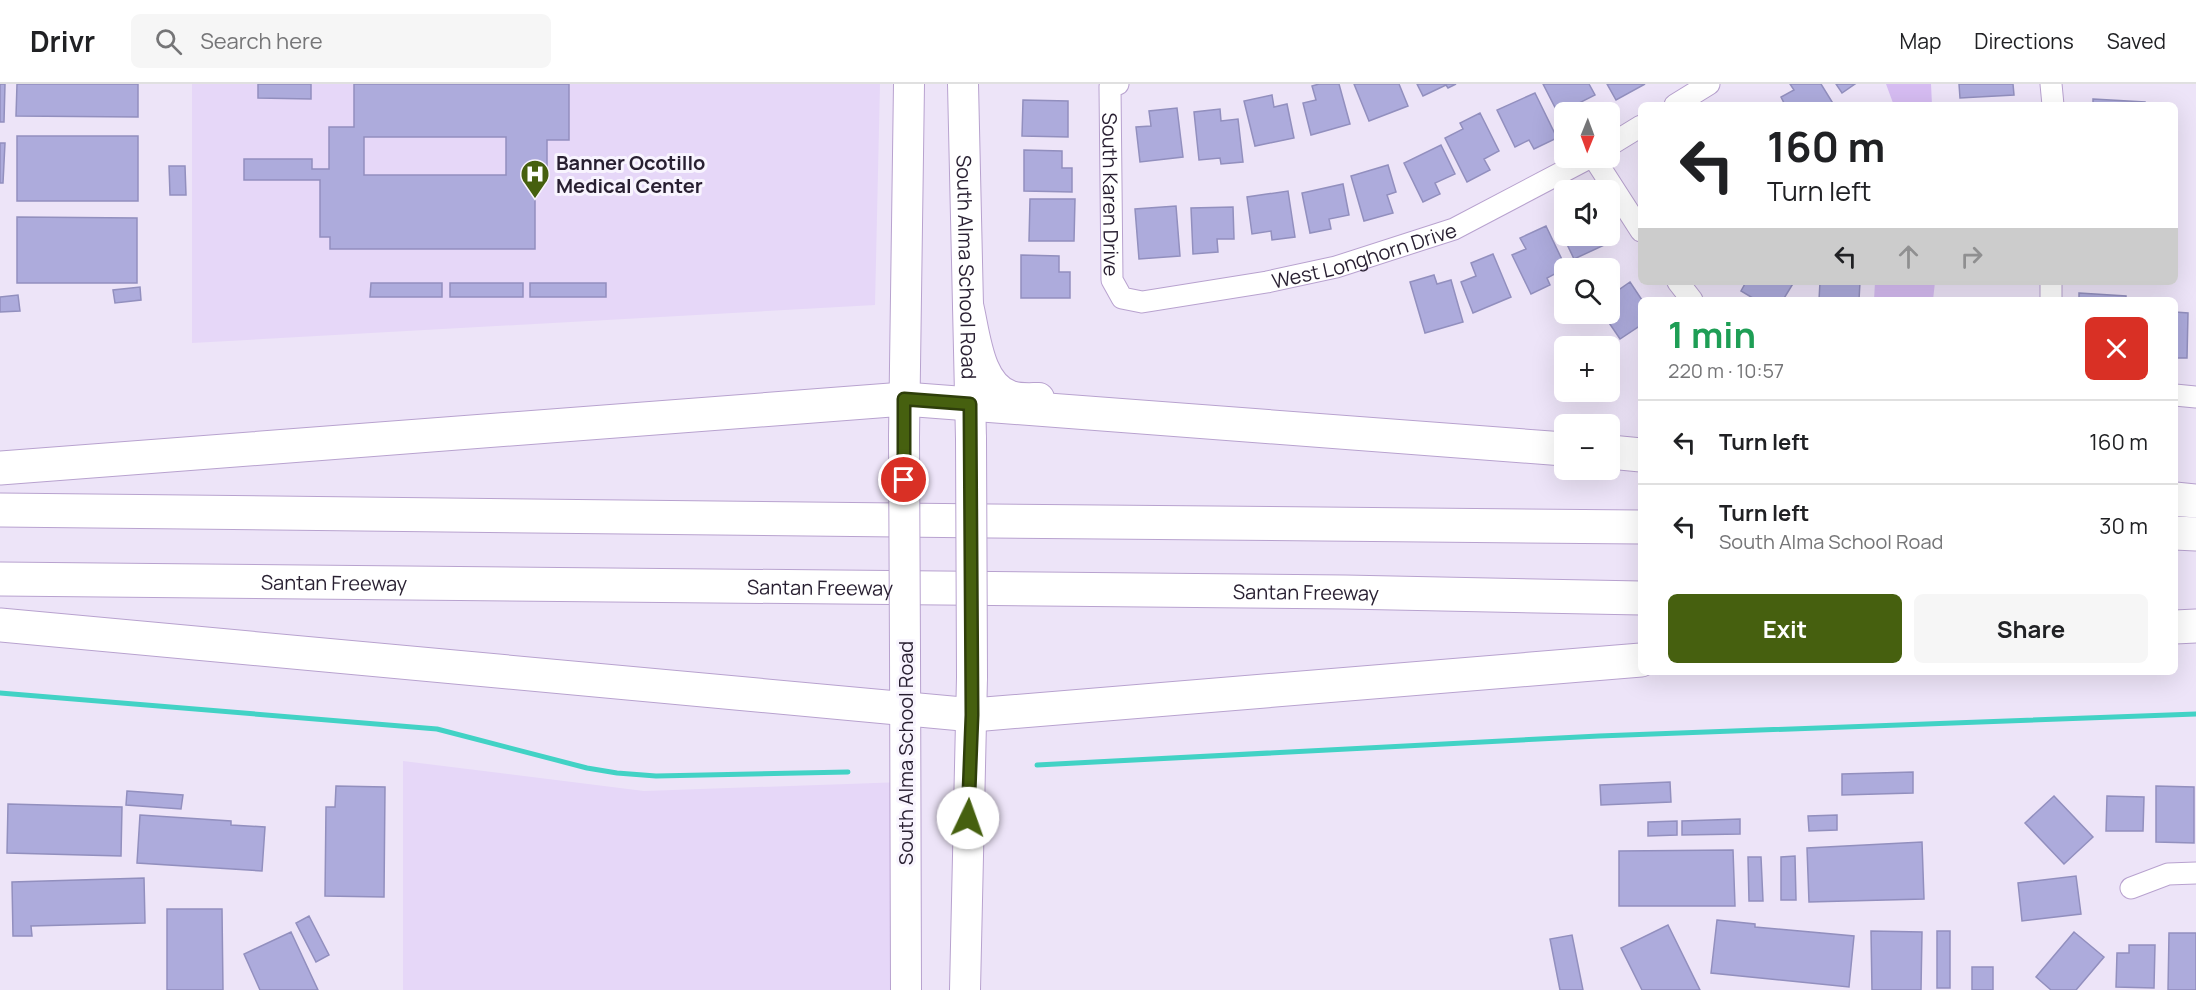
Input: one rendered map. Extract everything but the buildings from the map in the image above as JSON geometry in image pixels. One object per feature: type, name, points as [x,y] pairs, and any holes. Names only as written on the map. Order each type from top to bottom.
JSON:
[{"type":"highway","points":[[0,468],[904,399],[1554,448]]},
{"type":"highway","points":[[1620,453],[1638,455]]},
{"type":"highway","points":[[2178,499],[2196,501]]},
{"type":"highway","points":[[0,510],[342,516],[705,517],[1638,527]]},
{"type":"highway","points":[[2178,533],[2196,534]]},
{"type":"highway","name":"Santan Freeway","points":[[0,579],[1309,591],[1638,598]]},
{"type":"highway","points":[[2178,609],[2196,609]]},
{"type":"highway","points":[[0,625],[904,711],[972,715],[1638,660]]},
{"type":"highway","points":[[2178,627],[2196,626]]},
{"type":"main road","name":"South Alma School Road","points":[[906,990],[904,399],[909,84]]},
{"type":"main road","name":"South Alma School Road","points":[[963,84],[971,439],[972,677],[966,858],[965,990]]},
{"type":"main road","points":[[968,305],[983,365],[996,387],[1010,396],[1281,418],[1330,431]]},
{"type":"street","points":[[1680,102],[1709,84]]},
{"type":"street","points":[[2051,84],[2053,102]]},
{"type":"street","name":"South Karen Drive","points":[[1114,86],[1112,280],[1122,298]]},
{"type":"street","points":[[1620,139],[1638,128]]},
{"type":"street","name":"West Longhorn Drive","points":[[1122,298],[1142,302],[1268,282],[1336,267],[1454,229],[1570,168]]},
{"type":"street","points":[[1600,168],[1638,226]]},
{"type":"street","points":[[1680,285],[1690,297]]},
{"type":"street","points":[[2178,395],[2196,396]]},
{"type":"street","points":[[2132,888],[2168,874],[2196,873]]},
{"type":"shaded area","name":"Banner Ocotillo Medical Center","points":[[192,84],[880,84],[875,305],[192,343]]},
{"type":"shaded area","points":[[1886,84],[1931,84],[1932,102],[1893,102]]},
{"type":"shaded area","points":[[1875,285],[1935,285],[1933,297],[1874,297]]},
{"type":"shaded area","points":[[403,761],[644,791],[904,782],[906,990],[403,990]]},
{"type":"waterway","points":[[0,693],[437,729],[587,768],[617,773],[656,776],[848,772]]},
{"type":"waterway","points":[[1037,765],[1599,736],[2196,714]]},
{"type":"place","name":"Banner Ocotillo Medical Center","points":[[535,200]]},
{"type":"route","points":[[904,480],[904,399],[970,404],[972,715],[968,818]]}]
